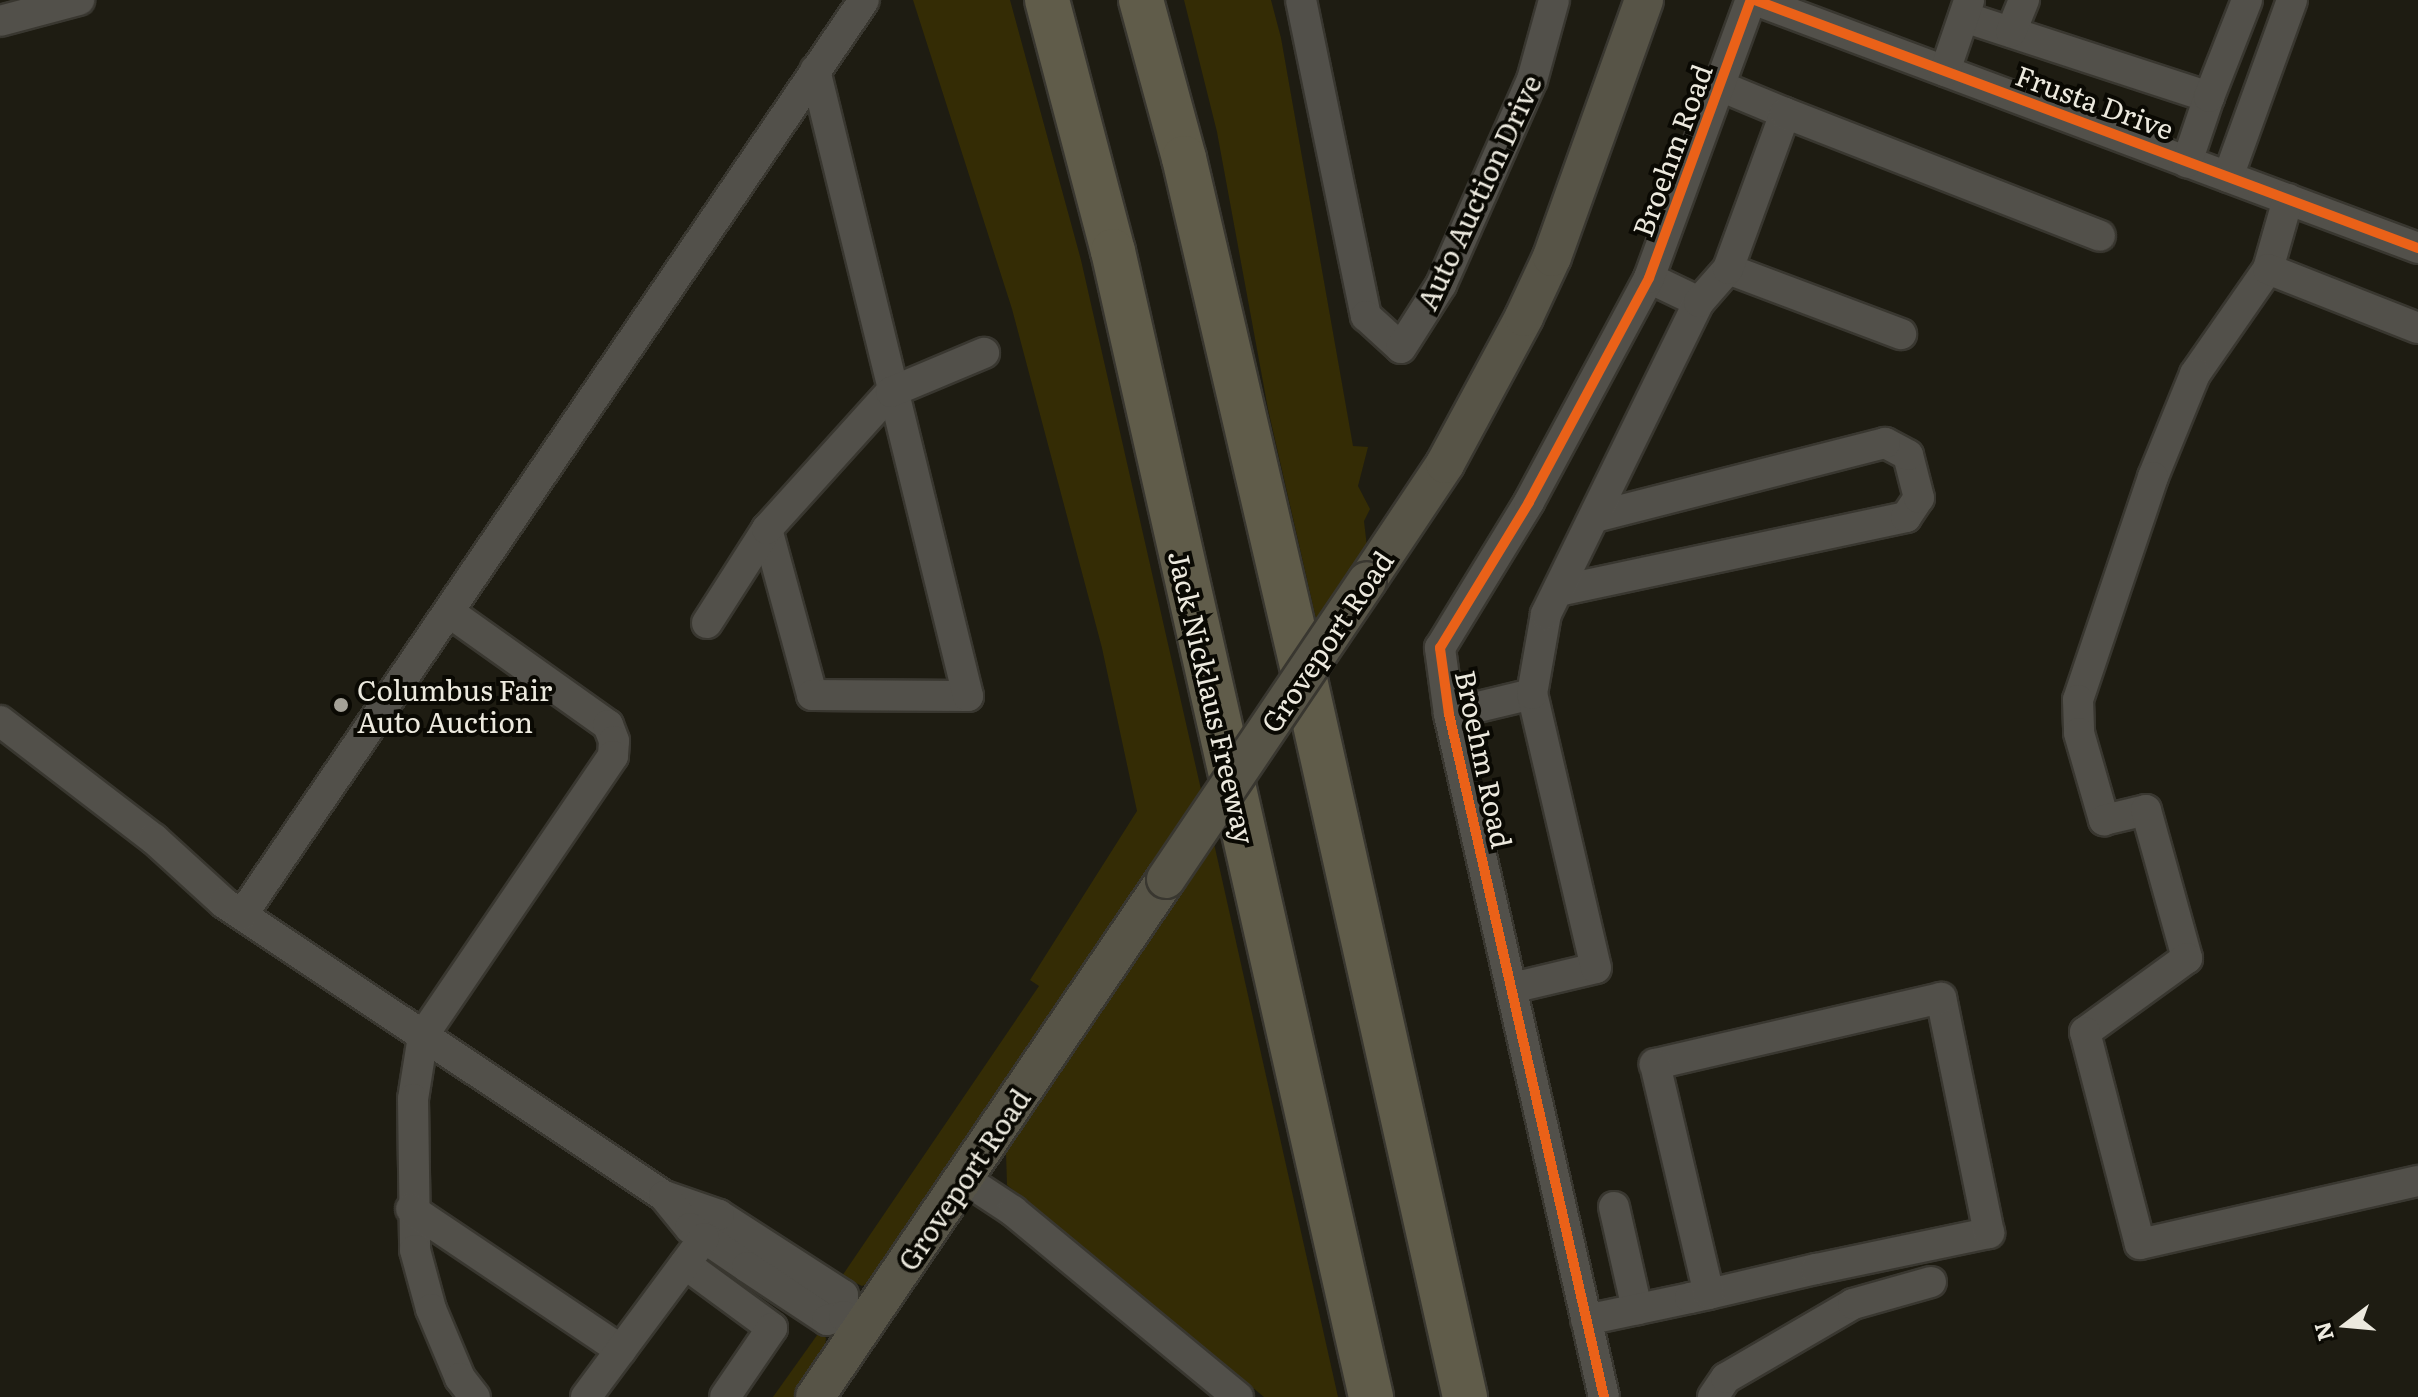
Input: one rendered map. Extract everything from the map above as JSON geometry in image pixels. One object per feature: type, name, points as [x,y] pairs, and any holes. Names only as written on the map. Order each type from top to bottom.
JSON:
[{"type":"highway","points":[[1036,0],[1077,103]]},
{"type":"highway","name":"Jack Nicklaus Freeway","points":[[1047,0],[1077,103],[1371,1397]]},
{"type":"highway","points":[[1141,0],[1184,158],[1280,569],[1465,1397]]},
{"type":"main road","name":"Groveport Road","points":[[815,1397],[853,1322],[963,1178],[1453,451],[1552,257],[1644,0]]},
{"type":"street","points":[[0,21],[79,0]]},
{"type":"street","points":[[242,915],[864,0]]},
{"type":"street","name":"Auto Auction Drive","points":[[1301,0],[1366,316],[1401,348],[1441,285],[1532,80],[1554,0]]},
{"type":"street","name":"Frusta Drive","points":[[1753,0],[1793,7],[1945,71],[2418,248]]},
{"type":"street","name":"Broehm Road","points":[[1604,1397],[1440,663],[1445,634],[1529,502],[1649,278],[1753,0]]},
{"type":"street","points":[[2011,32],[2024,0]]},
{"type":"street","points":[[2187,162],[2247,0]]},
{"type":"street","points":[[2228,177],[2292,0]]},
{"type":"street","points":[[1945,71],[1967,9],[2011,32],[2209,97]]},
{"type":"street","points":[[767,529],[812,695],[968,696],[891,392],[815,70]]},
{"type":"street","points":[[1720,86],[2100,236]]},
{"type":"street","points":[[1512,988],[1596,968],[1532,694],[1546,614],[1699,302],[1728,269],[1785,113]]},
{"type":"street","points":[[2288,199],[2268,269],[2195,374],[2153,477],[2078,700],[2079,733],[2104,820],[2146,810],[2187,958],[2085,1032],[2140,1244],[2418,1181]]},
{"type":"street","points":[[1728,269],[1901,334]]},
{"type":"street","points":[[2268,269],[2418,328]]},
{"type":"street","points":[[1649,278],[1699,302]]},
{"type":"street","points":[[707,623],[767,529],[891,392],[984,353]]},
{"type":"street","points":[[1558,591],[1906,517],[1919,498],[1908,455],[1885,443],[1594,517]]},
{"type":"street","points":[[449,612],[608,725],[614,741],[613,756],[423,1036],[413,1099],[411,1209],[415,1250],[431,1309],[460,1378],[475,1397]]},
{"type":"street","points":[[1449,714],[1532,694]]},
{"type":"street","points":[[0,721],[154,839],[242,915],[664,1196],[704,1238],[755,1255],[843,1295],[853,1322]]},
{"type":"street","points":[[1586,1320],[1709,1294],[1989,1233],[1941,998],[1655,1064],[1709,1294]]},
{"type":"street","points":[[963,1178],[1013,1211],[1238,1397]]},
{"type":"street","points":[[664,1196],[719,1215],[755,1255]]},
{"type":"street","points":[[1614,1207],[1637,1309]]},
{"type":"street","points":[[411,1209],[621,1350]]},
{"type":"street","points":[[586,1397],[704,1238]]},
{"type":"street","points":[[685,1264],[772,1328],[725,1397]]},
{"type":"street","points":[[1713,1397],[1726,1378],[1853,1304],[1931,1282]]},
{"type":"shaded area","points":[[913,0],[1010,0],[1081,260],[1202,794],[876,1280],[862,1286],[842,1276],[1039,986],[1030,980],[1137,811],[1102,648],[1012,309]]},
{"type":"shaded area","points":[[1184,0],[1271,0],[1281,38],[1353,446],[1368,447],[1358,486],[1370,509],[1364,521],[1367,547],[1317,623],[1268,409],[1217,132]]},
{"type":"shaded area","points":[[1213,839],[1338,1397],[1264,1397],[1007,1185],[1006,1152]]},
{"type":"shaded area","points":[[820,1331],[826,1338],[824,1356],[795,1397],[773,1397]]},
{"type":"cycle path","points":[[1604,1397],[1449,714],[1440,648],[1529,502],[1649,278],[1751,0]]},
{"type":"cycle path","points":[[1755,0],[2418,248]]},
{"type":"place","name":"Columbus Fair Auto Auction","points":[[341,705]]}]
